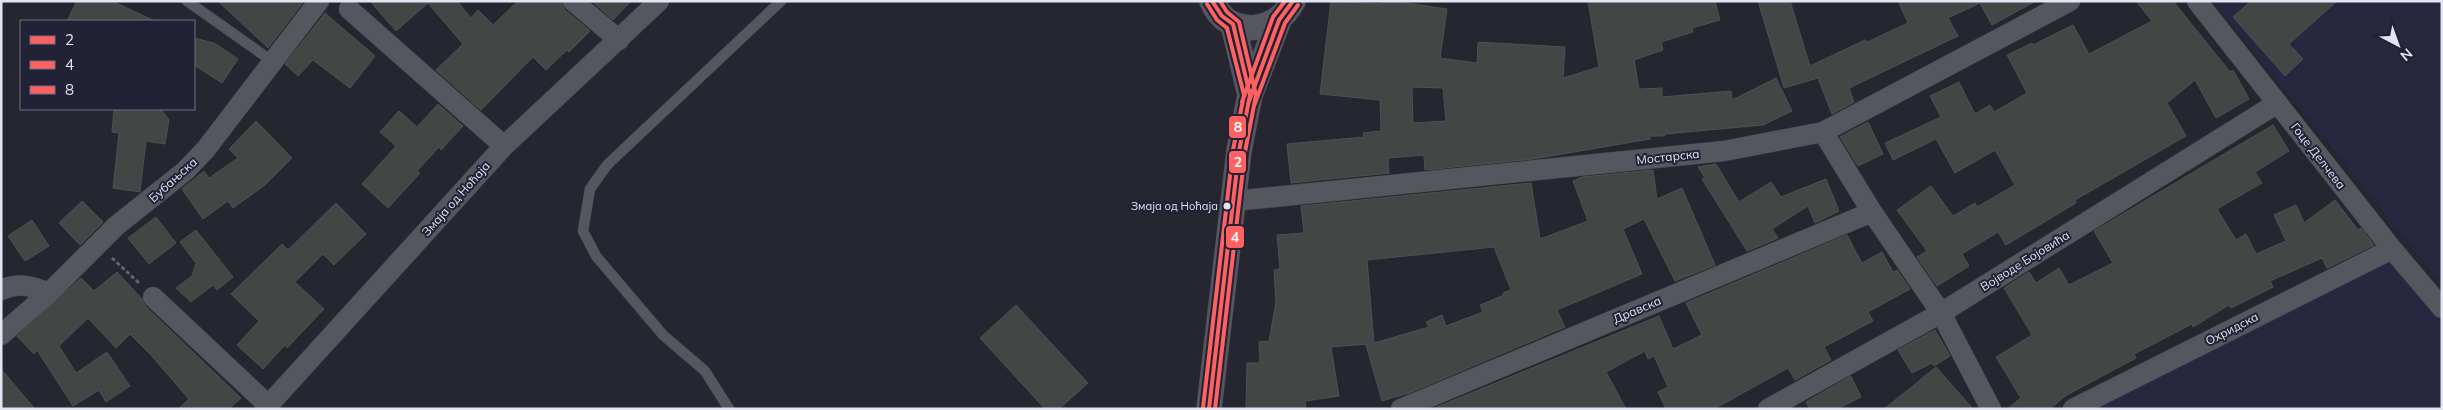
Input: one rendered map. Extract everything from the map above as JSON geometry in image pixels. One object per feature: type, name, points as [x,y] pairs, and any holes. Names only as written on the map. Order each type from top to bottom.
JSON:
[{"type":"street","name":"Бубањска","points":[[1,335],[49,293],[98,244],[195,160],[319,1]]},
{"type":"street","points":[[573,1],[619,40]]},
{"type":"street","name":"Змаја од Ноћаја","points":[[266,407],[504,146],[659,1]]},
{"type":"street","points":[[1212,1],[1222,16],[1233,24],[1249,28],[1265,26],[1286,10]]},
{"type":"street","name":"Мостарска","points":[[1234,201],[1724,151],[1823,132],[2070,1]]},
{"type":"street","name":"Гоце Делчева","points":[[2198,1],[2276,104],[2392,249],[2442,308]]},
{"type":"street","points":[[349,9],[504,146]]},
{"type":"street","points":[[1209,409],[1239,151],[1250,95],[1286,10]]},
{"type":"street","points":[[1233,24],[1250,95]]},
{"type":"street","name":"Војводе Бојовића","points":[[1768,409],[1941,313],[2276,104]]},
{"type":"street","points":[[1823,132],[1872,212],[1941,313],[1990,409]]},
{"type":"street","name":"Дравска","points":[[1401,409],[1872,212]]},
{"type":"street","name":"Охридска","points":[[2073,409],[2392,249]]},
{"type":"street","points":[[1,290],[21,284],[34,286],[49,293]]},
{"type":"street","points":[[153,297],[266,407]]},
{"type":"lane","points":[[187,1],[272,61]]},
{"type":"lane","points":[[729,409],[704,371],[663,335],[596,256],[583,231],[590,189],[606,165],[781,1]]},
{"type":"path","points":[[98,244],[153,297]]},
{"type":"shaded area","points":[[2213,1],[2442,1],[2442,284],[2414,250]]},
{"type":"shaded area","points":[[2391,261],[2442,322],[2442,409],[2095,409]]},
{"type":"building","points":[[77,1],[112,1],[153,20],[68,20]]},
{"type":"building","points":[[218,1],[304,1],[268,48]]},
{"type":"building","points":[[370,1],[457,1],[471,18],[478,10],[493,25],[518,1],[561,1],[565,10],[590,31],[569,52],[567,50],[546,70],[533,57],[481,110],[436,70],[463,44],[428,3],[396,31]]},
{"type":"building","points":[[592,1],[631,1],[613,20]]},
{"type":"building","points":[[1331,1],[1382,4],[1382,1],[1394,1],[1447,9],[1440,58],[1477,63],[1478,42],[1565,47],[1563,78],[1599,67],[1588,1],[1715,1],[1720,20],[1692,28],[1693,32],[1661,42],[1663,50],[1634,60],[1639,89],[1662,88],[1662,97],[1731,91],[1732,100],[1776,78],[1792,111],[1763,125],[1650,136],[1650,139],[1533,159],[1425,170],[1424,155],[1388,158],[1389,173],[1291,183],[1287,144],[1364,137],[1363,133],[1381,131],[1380,100],[1320,94]],"holes":[[[1412,87],[1443,88],[1446,121],[1413,123]]]},
{"type":"building","points":[[1758,1],[1790,1],[1810,66],[1865,40],[1867,42],[1908,23],[1898,1],[2036,1],[1992,25],[1980,3],[1948,18],[1958,36],[1849,88],[1854,102],[1832,114],[1818,78],[1784,88]]},
{"type":"building","points":[[2136,1],[2173,1],[2230,72],[2233,70],[2249,99],[2216,118],[2195,80],[2167,103],[2186,136],[2075,200],[2076,203],[2006,245],[1998,232],[1962,254],[1969,266],[1937,286],[1917,257],[1927,251],[1897,210],[1931,186],[1953,216],[1975,203],[1977,207],[2015,185],[1995,150],[1955,173],[1936,139],[1893,160],[1885,143],[1941,117],[1930,96],[1959,82],[1975,114],[1990,105],[1994,112],[2027,93],[2007,55],[2032,43],[2033,45],[2073,25],[2089,54],[2152,21]]},
{"type":"building","points":[[2251,1],[2337,1],[2289,44],[2303,59],[2285,76],[2233,17]]},
{"type":"building","points":[[325,13],[375,56],[350,88],[313,60],[298,76],[285,64]]},
{"type":"building","points":[[195,38],[214,43],[238,59],[222,83],[195,66]]},
{"type":"building","points":[[438,104],[463,126],[441,150],[439,147],[417,171],[420,173],[388,208],[362,184],[396,146],[380,132],[399,111],[417,127]]},
{"type":"building","points":[[114,110],[162,110],[169,120],[165,144],[146,141],[140,192],[113,188],[119,133],[112,132]]},
{"type":"building","points":[[256,121],[292,158],[265,185],[233,208],[228,201],[203,219],[182,189],[204,171],[209,178],[238,158],[229,149]]},
{"type":"building","points":[[1868,122],[1883,154],[1858,166],[1840,137]]},
{"type":"building","points":[[2273,125],[2289,151],[2255,172],[2262,183],[2217,209],[2236,240],[2246,234],[2256,254],[2286,241],[2274,215],[2296,205],[2304,223],[2335,200],[2358,230],[2361,228],[2374,245],[2327,268],[2322,258],[2270,281],[2273,287],[2231,308],[2229,305],[2193,327],[2192,324],[2134,354],[2136,358],[2065,396],[2050,409],[2007,409],[2021,398],[1996,357],[2032,335],[2004,288],[2029,272],[2036,283],[2059,268],[2069,285],[2113,263],[2094,231]]},
{"type":"building","points":[[1716,164],[1739,202],[1771,182],[1781,197],[1826,179],[1839,211],[1815,223],[1808,206],[1772,229],[1778,238],[1747,251],[1702,179],[1705,178],[1698,167]]},
{"type":"building","points":[[1653,170],[1657,199],[1682,188],[1715,265],[1675,281],[1644,219],[1623,229],[1642,274],[1557,310],[1565,327],[1409,393],[1382,401],[1366,345],[1369,344],[1331,347],[1339,396],[1305,401],[1306,409],[1246,409],[1247,363],[1260,363],[1259,342],[1269,341],[1276,302],[1274,270],[1280,269],[1277,235],[1304,233],[1301,206],[1531,183],[1540,239],[1588,221],[1573,181],[1582,177]],"holes":[[[1494,247],[1511,290],[1480,305],[1483,312],[1446,326],[1442,315],[1426,322],[1429,327],[1374,343],[1367,260]]]},
{"type":"building","points":[[82,201],[103,222],[80,245],[59,223]]},
{"type":"building","points":[[336,203],[366,234],[334,265],[323,254],[295,282],[324,309],[287,348],[285,345],[263,369],[237,345],[259,321],[231,294],[282,244],[288,250]]},
{"type":"building","points":[[156,217],[176,243],[149,264],[128,238]]},
{"type":"building","points":[[32,220],[49,246],[25,261],[8,236]]},
{"type":"building","points":[[196,230],[233,277],[217,290],[213,285],[191,302],[176,288],[192,276],[196,263],[180,242]]},
{"type":"building","points":[[1847,235],[1862,263],[1882,252],[1893,272],[1897,270],[1910,289],[1868,312],[1873,321],[1824,347],[1831,360],[1795,380],[1788,368],[1714,409],[1666,409],[1658,392],[1668,387],[1654,356],[1648,359],[1645,351],[1606,372],[1626,409],[1432,409],[1659,316],[1673,349],[1702,335],[1686,303]]},
{"type":"building","points":[[117,272],[142,299],[145,306],[241,398],[229,409],[178,409],[189,399],[150,354],[130,334],[116,348],[88,318],[59,346],[76,373],[107,352],[130,386],[106,402],[99,390],[73,406],[37,350],[34,354],[17,336],[81,278],[94,291]]},
{"type":"building","points":[[1016,305],[1088,383],[1059,409],[1045,409],[980,338]]},
{"type":"building","points":[[1935,330],[1950,356],[1934,366],[1932,363],[1912,373],[1898,350]]},
{"type":"building","points":[[1936,367],[1973,409],[1884,409],[1909,389]]},
{"type":"building","points":[[1,369],[35,409],[1,409]]},
{"type":"building","points":[[1851,376],[1861,397],[1837,409],[1810,409],[1806,402]]},
{"type":"transit line","name":"2","points":[[1209,409],[1239,151],[1250,95],[1233,24],[1222,16],[1212,1]]},
{"type":"transit line","name":"4","points":[[1215,409],[1245,152],[1256,95],[1239,22],[1227,12],[1220,1]]},
{"type":"transit line","name":"8","points":[[1242,102],[1273,17],[1285,1]]},
{"type":"transit line","name":"2","points":[[1248,104],[1279,20],[1293,1]]},
{"type":"transit line","name":"8","points":[[1203,408],[1233,150],[1244,95],[1227,28],[1217,20],[1207,4]]},
{"type":"transit line","name":"4","points":[[1254,106],[1285,23],[1298,5]]},
{"type":"place","name":"Змаја од Ноћаја","points":[[1227,206]]}]
